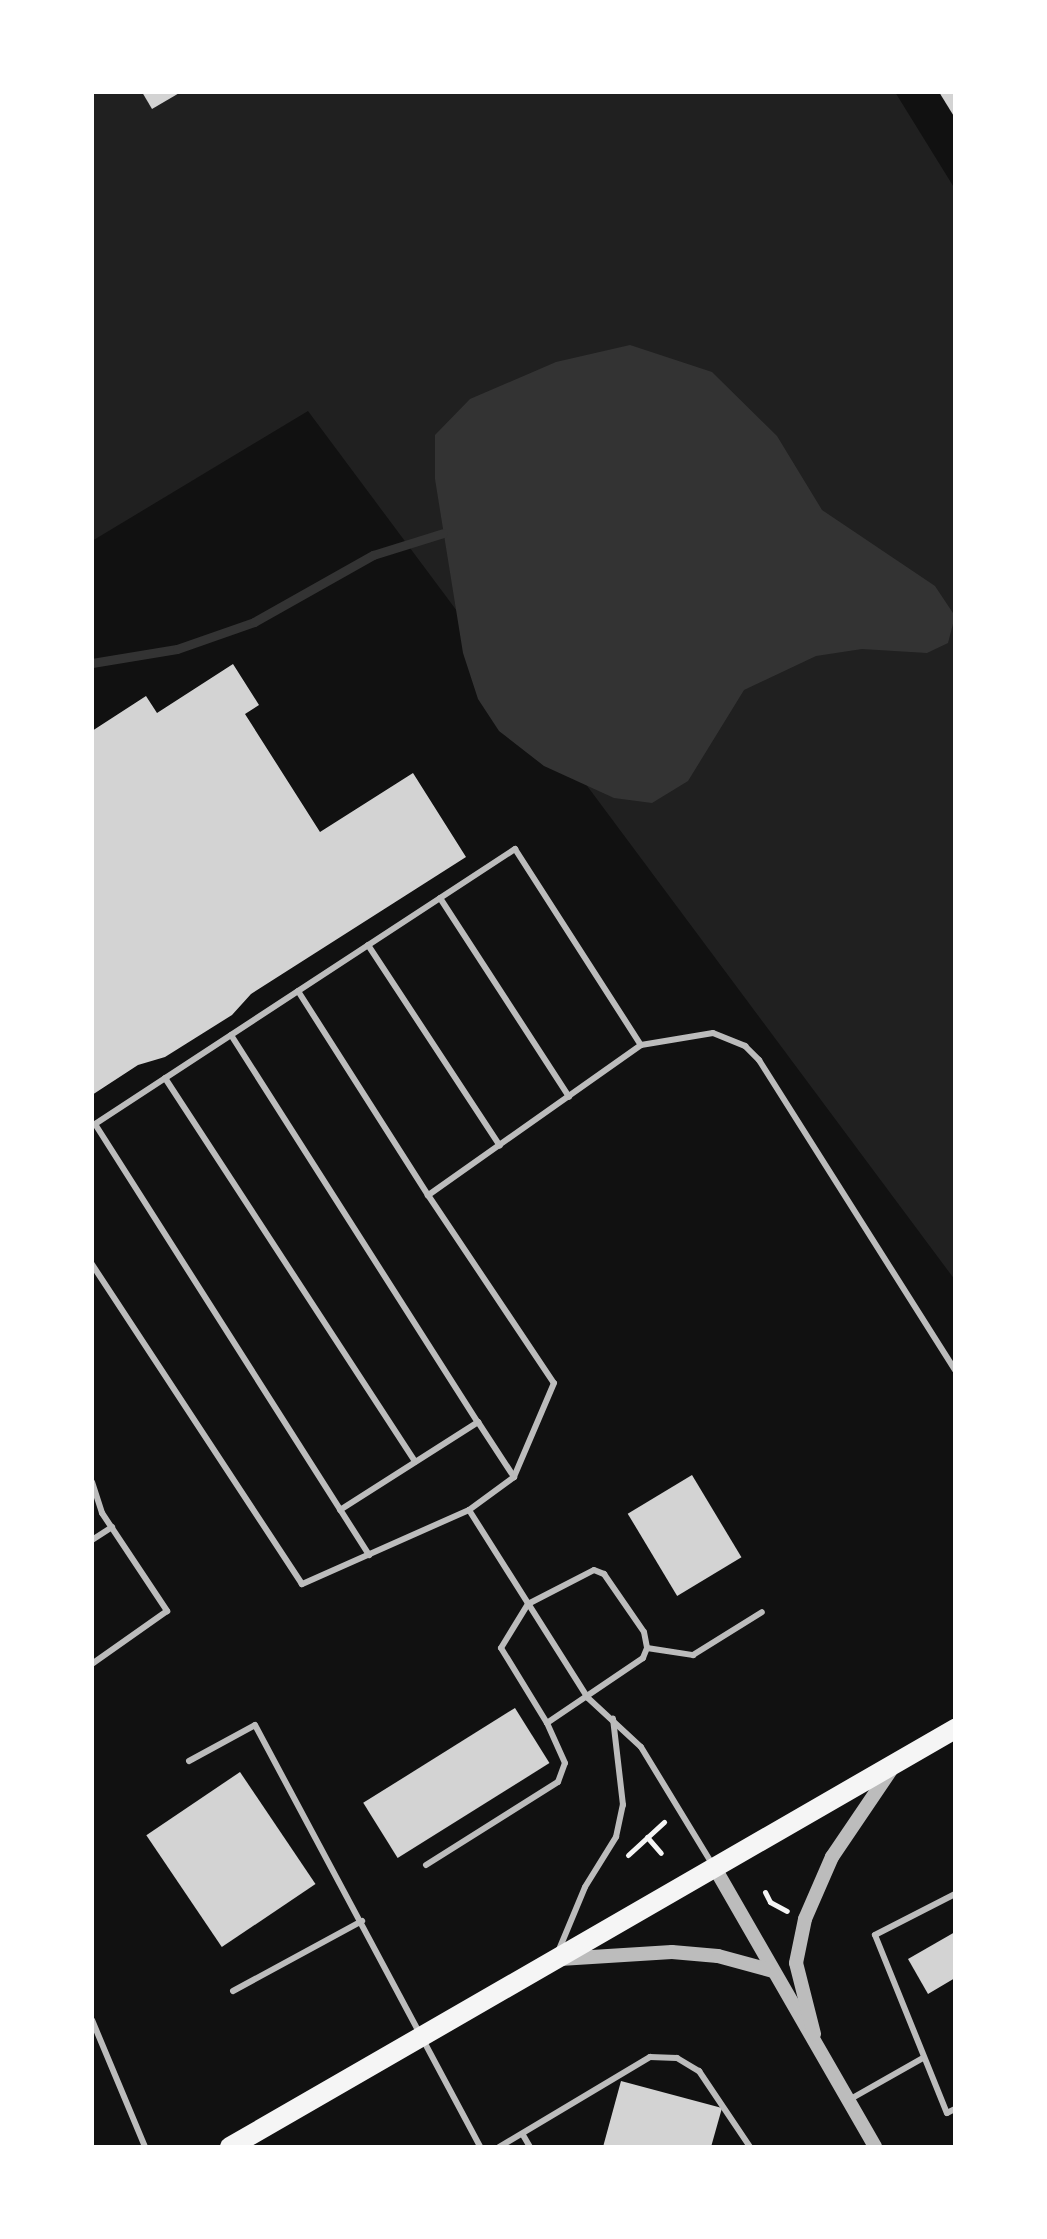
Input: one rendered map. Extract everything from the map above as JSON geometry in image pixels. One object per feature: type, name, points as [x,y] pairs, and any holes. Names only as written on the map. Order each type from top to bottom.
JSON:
[{"type":"main road","points":[[230,2147],[716,1870],[955,1729]]},
{"type":"street","points":[[818,2050],[796,1963],[805,1919],[832,1857],[892,1767]]},
{"type":"street","points":[[716,1870],[875,2147]]},
{"type":"street","points":[[555,1960],[672,1952],[718,1956],[773,1971]]},
{"type":"lane","points":[[369,1555],[93,1125],[515,849],[641,1045]]},
{"type":"lane","points":[[440,898],[569,1097]]},
{"type":"lane","points":[[368,945],[500,1146]]},
{"type":"lane","points":[[92,1264],[302,1584],[469,1510],[514,1477],[554,1383],[428,1195],[298,991]]},
{"type":"lane","points":[[428,1195],[641,1045],[713,1033],[745,1046],[759,1060],[955,1370]]},
{"type":"lane","points":[[231,1035],[514,1477]]},
{"type":"lane","points":[[165,1078],[415,1462]]},
{"type":"lane","points":[[340,1510],[478,1422]]},
{"type":"lane","points":[[92,1482],[112,1527],[167,1611],[92,1664]]},
{"type":"lane","points":[[469,1510],[588,1698],[641,1747],[716,1870]]},
{"type":"lane","points":[[92,1540],[112,1527]]},
{"type":"lane","points":[[426,1865],[558,1782],[565,1763],[547,1723],[501,1648],[528,1604],[579,1574],[604,1574],[644,1632],[647,1648],[643,1658],[547,1723]]},
{"type":"lane","points":[[647,1648],[693,1655],[762,1612]]},
{"type":"lane","points":[[555,1960],[585,1887],[616,1837],[623,1805],[613,1719]]},
{"type":"lane","points":[[189,1761],[255,1725],[362,1921],[419,2038],[480,2147]]},
{"type":"lane","points":[[955,1894],[875,1935],[947,2113],[955,2109]]},
{"type":"lane","points":[[233,1991],[362,1921]]},
{"type":"lane","points":[[92,2020],[145,2147]]},
{"type":"lane","points":[[499,2147],[650,2057],[677,2058],[699,2071],[750,2147]]},
{"type":"lane","points":[[847,2101],[923,2058]]},
{"type":"lane","points":[[523,2135],[530,2147]]},
{"type":"path","points":[[661,1853],[647,1837],[664,1822]]},
{"type":"path","points":[[761,1907],[770,1902],[765,1892]]},
{"type":"shaded area","points":[[92,92],[895,92],[955,189],[955,1280],[308,411],[92,541]]},
{"type":"shaded area","points":[[630,345],[712,372],[777,436],[822,510],[935,586],[955,616],[948,643],[927,653],[862,649],[816,656],[744,690],[688,781],[652,803],[614,798],[544,766],[499,731],[478,699],[463,653],[435,479],[435,435],[470,399],[556,362]]},
{"type":"building","points":[[142,92],[181,92],[152,109]]},
{"type":"building","points":[[939,92],[955,92],[955,118]]},
{"type":"building","points":[[233,664],[259,705],[245,714],[320,832],[413,773],[466,857],[251,994],[232,1015],[165,1057],[138,1065],[92,1095],[92,731],[146,696],[157,713]]},
{"type":"building","points":[[692,1475],[741,1557],[677,1596],[628,1514]]},
{"type":"building","points":[[515,1708],[549,1763],[398,1858],[363,1803]]},
{"type":"building","points":[[240,1772],[315,1884],[222,1947],[146,1835]]},
{"type":"building","points":[[955,1932],[955,1978],[928,1994],[908,1959]]},
{"type":"building","points":[[621,2081],[722,2108],[711,2147],[603,2147]]},
{"type":"waterway","points":[[92,663],[177,649],[254,622],[373,555],[443,533]]}]
